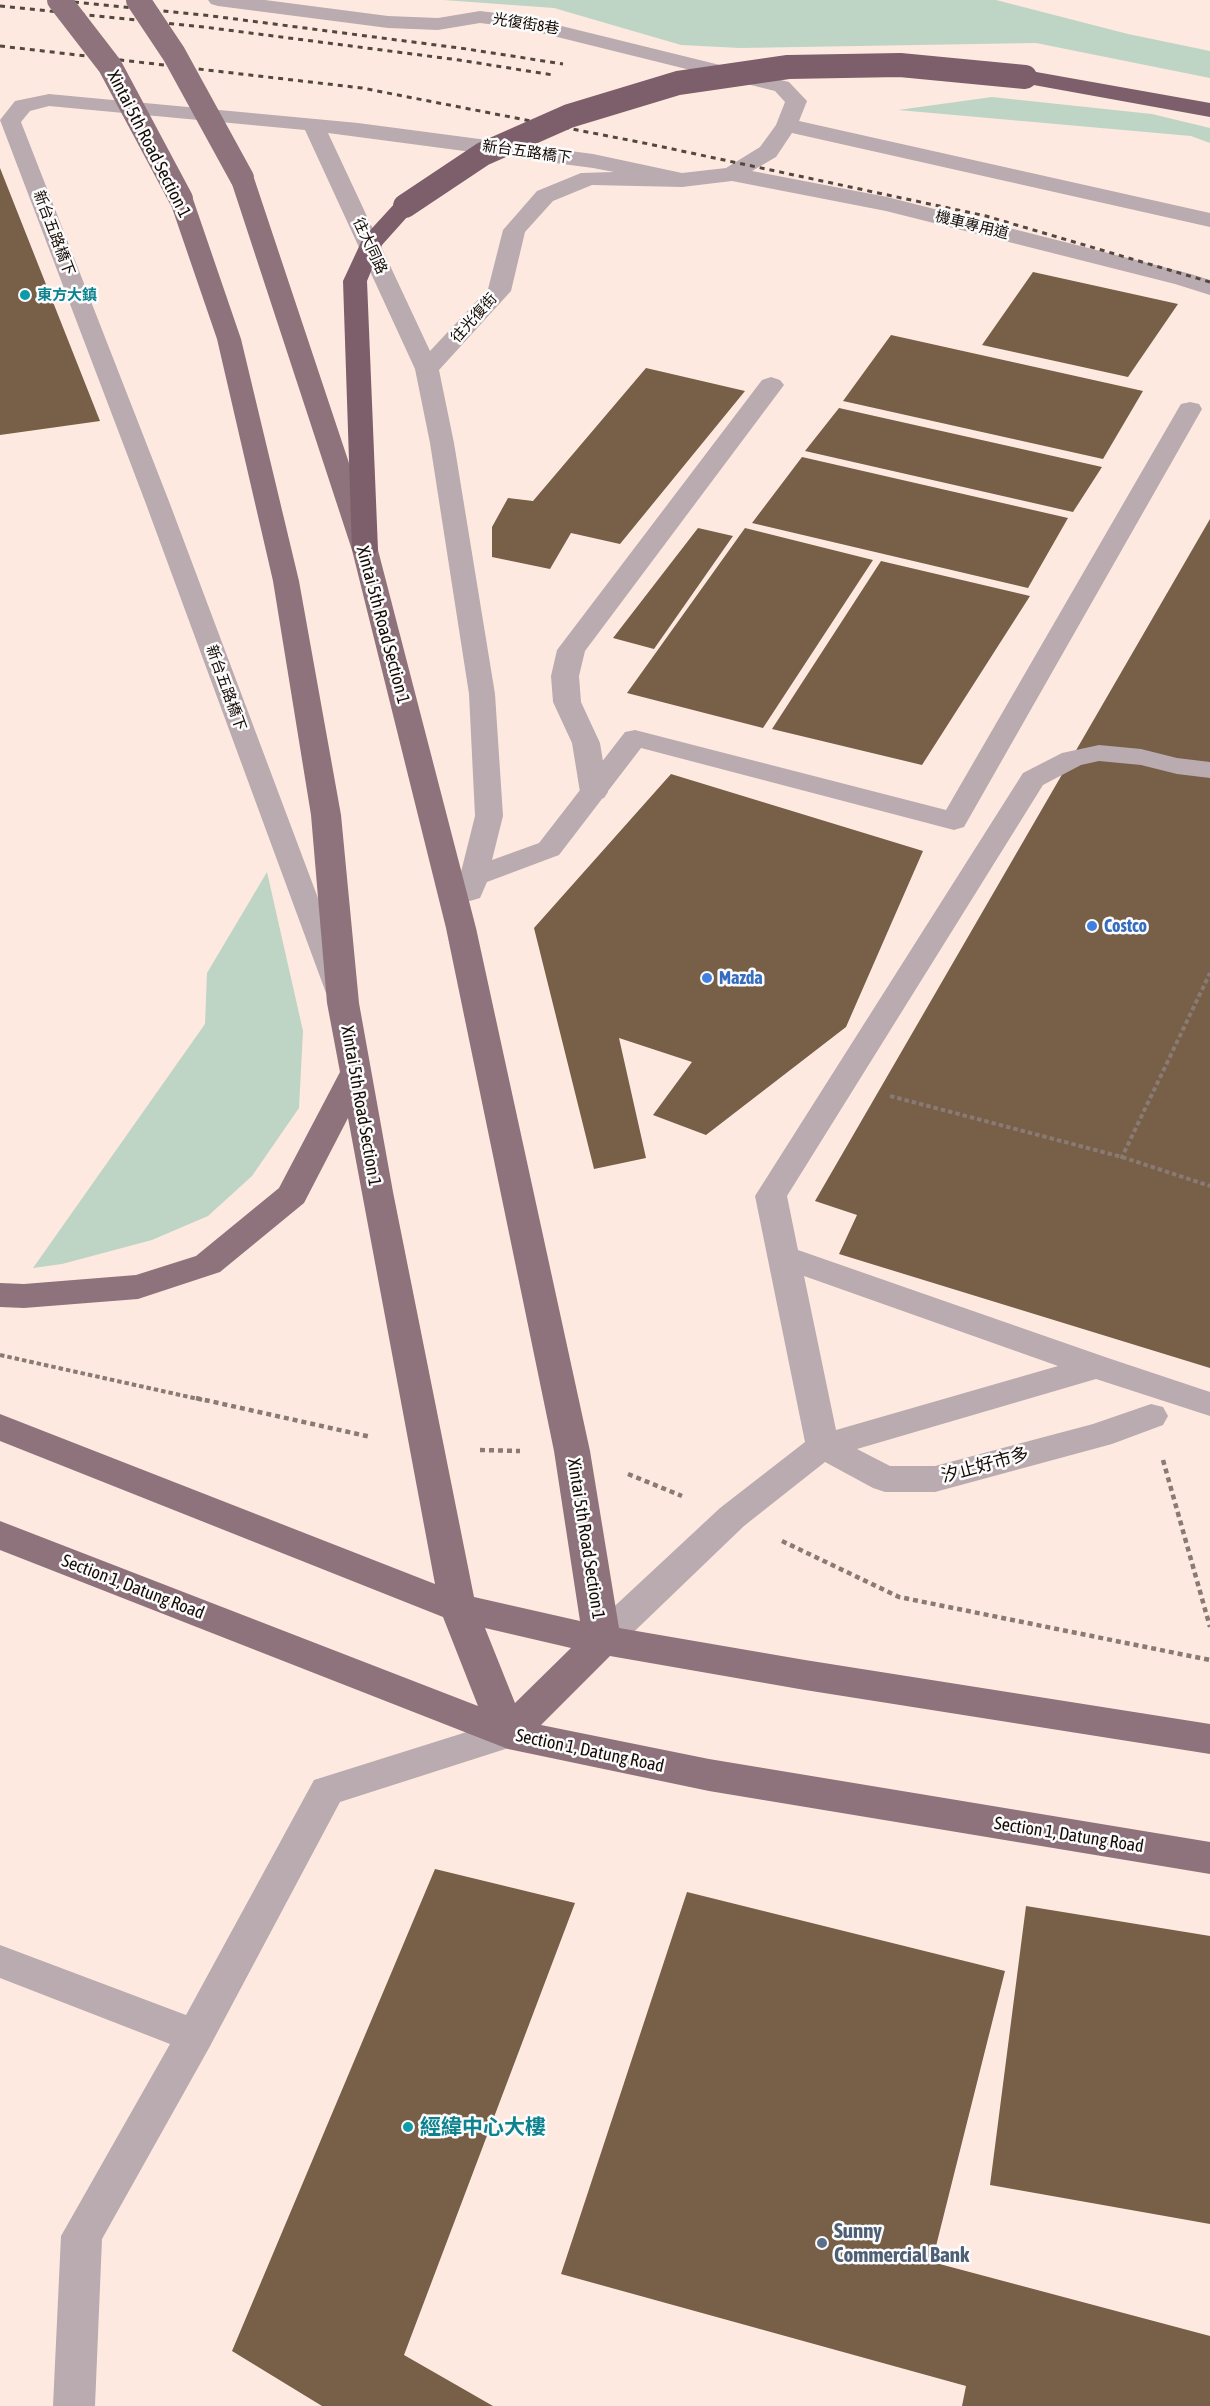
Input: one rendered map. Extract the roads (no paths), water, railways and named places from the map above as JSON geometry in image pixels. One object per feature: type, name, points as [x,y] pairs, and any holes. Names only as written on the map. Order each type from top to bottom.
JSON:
[{"type":"highway","points":[[365,550],[355,281],[370,246],[405,206],[483,154],[569,116],[678,83],[788,67],[900,65],[1025,77],[1210,110]]},
{"type":"main road","name":"Xintai 5th Road Section 1","points":[[59,0],[110,66],[181,199],[229,339],[286,581],[326,815],[343,1003],[458,1608],[508,1734],[602,1640],[572,1452],[461,928],[365,550],[242,178],[174,54],[138,0]]},
{"type":"main road","points":[[0,1295],[24,1296],[138,1287],[208,1264],[291,1195],[356,1073]]},
{"type":"main road","points":[[0,1427],[458,1608],[602,1640],[805,1675],[1210,1739]]},
{"type":"main road","name":"Section 1, Datung Road","points":[[0,1535],[508,1734],[709,1776],[1210,1858]]},
{"type":"street","points":[[594,792],[586,743],[567,702],[565,676],[571,650],[771,385]]},
{"type":"lane","name":"光復街8巷","points":[[218,0],[388,22],[438,24],[480,17],[565,31],[782,86],[796,101],[787,125]]},
{"type":"lane","name":"新台五路橋下","points":[[343,1003],[159,504],[10,121],[23,106],[49,100],[313,124],[593,161],[682,180]]},
{"type":"lane","name":"往大同路","points":[[313,124],[427,369]]},
{"type":"lane","points":[[682,180],[732,174],[768,152],[787,125],[1210,220]]},
{"type":"lane","name":"機車專用道","points":[[732,174],[887,204],[1183,279],[1210,288]]},
{"type":"lane","name":"往光復街","points":[[427,369],[499,291],[514,230],[544,196],[589,178],[682,180]]},
{"type":"lane","points":[[427,369],[442,443],[482,694],[489,816],[461,928]]},
{"type":"lane","points":[[474,878],[549,849],[635,738],[954,821],[1190,409]]},
{"type":"lane","points":[[823,1446],[771,1196],[1033,779],[1071,759],[1099,753],[1141,757],[1177,766],[1210,770]]},
{"type":"lane","points":[[784,1257],[1096,1367],[1210,1404]]},
{"type":"lane","points":[[602,1640],[732,1517],[823,1446],[1096,1367]]},
{"type":"lane","name":"汐止好市多","points":[[823,1446],[885,1479],[935,1479],[1100,1435],[1150,1416]]},
{"type":"lane","points":[[74,2406],[82,2236],[195,2036],[327,1791],[508,1734]]},
{"type":"lane","points":[[0,1961],[195,2036]]},
{"type":"railway","points":[[54,0],[212,16],[467,49],[563,64]]},
{"type":"railway","points":[[0,6],[204,27],[459,60],[553,75]]},
{"type":"railway","points":[[0,46],[362,88],[649,144],[986,216],[1210,282]]},
{"type":"place","name":"東方大鎮","points":[[25,295]]},
{"type":"place","name":"Costco","points":[[1092,926]]},
{"type":"place","name":"Mazda","points":[[707,978]]},
{"type":"place","name":"經緯中心大樓","points":[[408,2127]]},
{"type":"place","name":"Sunny Commercial Bank","points":[[822,2243]]}]
